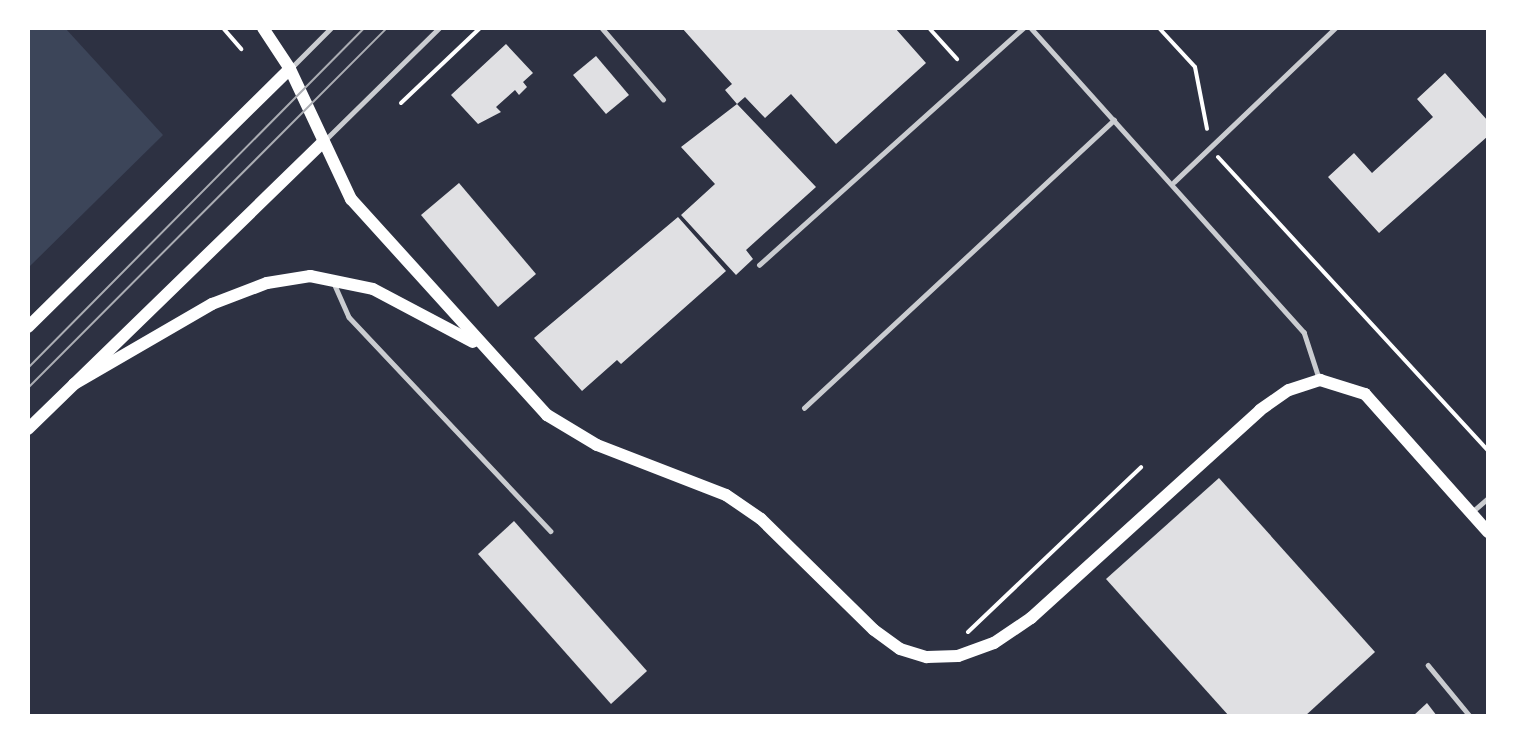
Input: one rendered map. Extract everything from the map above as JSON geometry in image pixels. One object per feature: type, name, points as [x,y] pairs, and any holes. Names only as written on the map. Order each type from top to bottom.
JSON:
[{"type":"main road","points":[[263,28],[290,69],[322,143],[351,200],[375,231],[547,416],[597,445],[726,495],[761,519],[874,630],[900,649],[927,657],[957,656],[994,644],[1031,618],[1260,410],[1289,390],[1320,380],[1365,394],[1488,532]]},
{"type":"main road","points":[[28,327],[290,69]]},
{"type":"main road","points":[[28,429],[322,143]]},
{"type":"main road","points":[[74,384],[232,294],[310,276],[332,278],[373,289],[486,351]]},
{"type":"lane","points":[[290,69],[331,28]]},
{"type":"lane","points":[[322,143],[439,28]]},
{"type":"lane","points":[[602,28],[663,99]]},
{"type":"lane","points":[[759,265],[1023,28]]},
{"type":"lane","points":[[1031,28],[1174,182],[1304,332],[1320,380]]},
{"type":"lane","points":[[1174,182],[1335,28]]},
{"type":"lane","points":[[804,408],[1114,120]]},
{"type":"lane","points":[[332,278],[348,317],[551,531]]},
{"type":"lane","points":[[1471,513],[1488,498]]},
{"type":"lane","points":[[1428,665],[1470,716]]},
{"type":"path","points":[[223,28],[241,49]]},
{"type":"path","points":[[401,104],[480,28]]},
{"type":"path","points":[[929,28],[957,59]]},
{"type":"path","points":[[1159,28],[1195,67],[1210,149],[1488,451]]},
{"type":"path","points":[[957,656],[972,624],[1141,467]]},
{"type":"shaded area","points":[[29,28],[66,29],[163,135],[29,267]]},
{"type":"building","points":[[682,28],[895,28],[926,63],[836,144],[791,94],[765,118],[745,97],[737,104],[725,90],[732,84]]},
{"type":"building","points":[[506,44],[533,73],[523,82],[527,87],[519,95],[515,90],[496,107],[501,112],[478,124],[451,95]]},
{"type":"building","points":[[596,56],[629,95],[606,114],[573,75]]},
{"type":"building","points":[[1445,73],[1488,121],[1488,136],[1379,233],[1328,177],[1354,153],[1372,173],[1433,117],[1417,99]]},
{"type":"building","points":[[737,104],[816,187],[746,250],[753,259],[736,275],[681,215],[715,184],[681,147]]},
{"type":"building","points":[[459,183],[536,274],[498,307],[421,215]]},
{"type":"building","points":[[678,217],[726,271],[621,364],[617,360],[582,391],[534,338]]},
{"type":"building","points":[[1219,478],[1375,652],[1305,716],[1229,716],[1106,579]]},
{"type":"building","points":[[514,521],[647,671],[611,704],[478,554]]},
{"type":"building","points":[[1427,703],[1437,716],[1413,716]]},
{"type":"tram line","points":[[28,368],[364,28]]},
{"type":"tram line","points":[[28,388],[387,28]]}]
